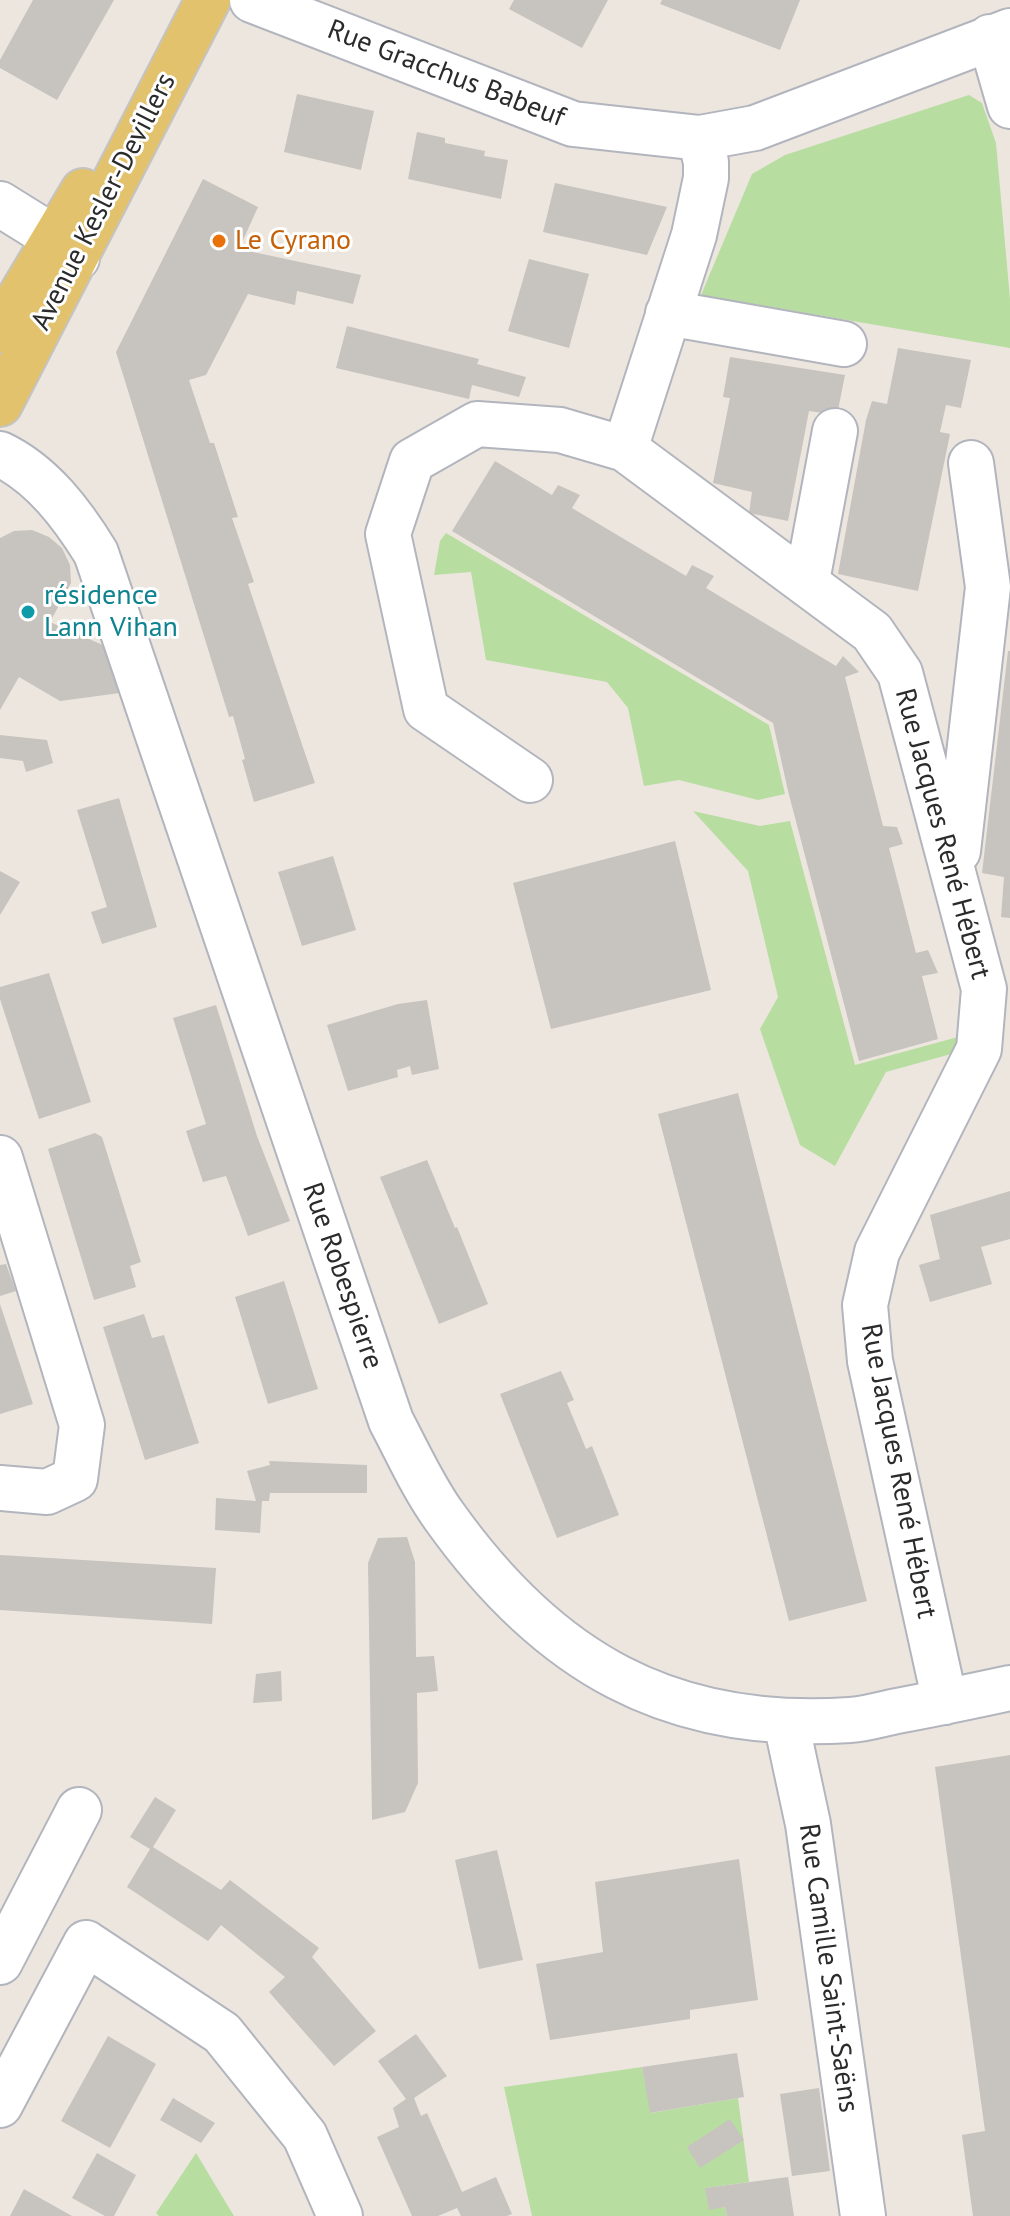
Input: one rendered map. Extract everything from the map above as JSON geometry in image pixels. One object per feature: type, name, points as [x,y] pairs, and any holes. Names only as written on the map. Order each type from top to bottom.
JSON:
[{"type":"main road","name":"Avenue Kesler-Devillers","points":[[0,404],[65,247],[207,0]]},
{"type":"main road","name":"Avenue Kesler-Devillers","points":[[0,330],[65,247]]},
{"type":"street","name":"Rue Gracchus Babeuf","points":[[252,0],[573,124],[700,138],[755,128],[1000,34]]},
{"type":"street","points":[[1000,34],[1010,106]]},
{"type":"street","points":[[625,449],[694,235],[706,178],[700,138]]},
{"type":"street","points":[[0,204],[65,247]]},
{"type":"street","points":[[668,313],[844,344]]},
{"type":"street","name":"Rue Jacques René Hébert","points":[[530,780],[426,709],[388,534],[412,461],[477,424],[560,430],[625,449],[872,632],[900,673],[984,989],[979,1049],[877,1252],[865,1305],[870,1361],[945,1702]]},
{"type":"street","points":[[807,581],[835,431]]},
{"type":"street","name":"Rue Robespierre","points":[[0,454],[19,463],[73,516],[96,553],[391,1421],[443,1515],[473,1554],[555,1638],[596,1667],[638,1688],[681,1704],[786,1722],[853,1720],[1010,1688]]},
{"type":"street","points":[[955,877],[988,587],[971,463]]},
{"type":"street","points":[[0,1158],[82,1425],[75,1479],[47,1492],[0,1488]]},
{"type":"street","name":"Rue Camille Saint-Saëns","points":[[786,1722],[808,1824],[863,2216]]},
{"type":"street","points":[[0,1962],[79,1810]]},
{"type":"street","points":[[0,2105],[86,1943],[222,2033],[305,2136],[340,2216]]},
{"type":"green space","points":[[969,95],[982,103],[996,143],[1010,299],[1010,348],[701,295],[752,174],[785,155]]},
{"type":"green space","points":[[446,533],[769,725],[785,794],[758,800],[679,780],[644,786],[628,708],[607,682],[486,660],[471,572],[434,575],[440,541]]},
{"type":"green space","points":[[693,811],[760,826],[790,821],[855,1065],[958,1037],[962,1051],[886,1072],[835,1166],[800,1145],[760,1029],[778,997],[748,871]]},
{"type":"green space","points":[[642,2067],[651,2113],[738,2098],[749,2182],[706,2188],[709,2209],[725,2207],[727,2216],[532,2216],[504,2087]]},
{"type":"green space","points":[[196,2153],[234,2216],[159,2216],[156,2213]]},
{"type":"building","points":[[33,0],[114,0],[57,100],[0,68],[0,60]]},
{"type":"building","points":[[514,0],[608,0],[582,48],[509,9]]},
{"type":"building","points":[[662,0],[800,0],[780,50],[660,4]]},
{"type":"building","points":[[297,94],[374,111],[361,170],[284,152]]},
{"type":"building","points":[[417,132],[445,138],[445,143],[485,151],[484,156],[508,160],[501,199],[408,179]]},
{"type":"building","points":[[203,179],[258,207],[239,249],[361,275],[353,304],[297,291],[295,305],[248,294],[206,375],[189,380],[238,517],[232,518],[254,582],[248,584],[315,783],[254,802],[233,716],[229,717],[116,352]]},
{"type":"building","points":[[555,183],[667,207],[647,255],[543,232]]},
{"type":"building","points":[[529,259],[589,274],[569,348],[508,331]]},
{"type":"building","points":[[347,326],[479,359],[477,364],[526,377],[519,397],[472,385],[469,399],[336,368]]},
{"type":"building","points":[[898,348],[971,360],[961,408],[946,405],[940,432],[950,434],[918,591],[838,574],[866,420],[872,401],[887,404]]},
{"type":"building","points":[[730,357],[845,375],[837,415],[809,411],[788,521],[749,513],[752,492],[713,483],[730,398],[723,397]]},
{"type":"building","points":[[495,461],[552,495],[558,485],[580,495],[572,508],[686,576],[692,565],[714,576],[706,588],[836,666],[843,656],[859,672],[845,677],[883,826],[897,827],[903,844],[889,848],[916,953],[928,950],[938,973],[922,976],[938,1039],[859,1061],[773,723],[452,531]]},
{"type":"building","name":"résidence Lann Vihan","points":[[32,530],[49,537],[62,548],[70,565],[71,583],[50,622],[105,646],[120,693],[60,701],[19,677],[0,710],[0,538],[14,531]]},
{"type":"building","points":[[1008,651],[1010,918],[1001,917],[1004,877],[982,873]]},
{"type":"building","points":[[0,735],[47,740],[53,763],[26,772],[23,761],[0,758]]},
{"type":"building","points":[[119,798],[157,927],[102,944],[91,912],[107,907],[77,810]]},
{"type":"building","points":[[675,841],[711,990],[551,1029],[513,883]]},
{"type":"building","points":[[333,856],[356,930],[302,946],[278,872]]},
{"type":"building","points":[[0,871],[20,882],[0,915]]},
{"type":"building","points":[[49,973],[91,1102],[39,1119],[0,999],[0,987]]},
{"type":"building","points":[[427,1000],[439,1069],[412,1075],[410,1066],[397,1070],[398,1077],[348,1091],[327,1025],[398,1004]]},
{"type":"building","points":[[216,1005],[257,1136],[290,1221],[248,1236],[226,1176],[203,1182],[186,1131],[206,1124],[173,1018]]},
{"type":"building","points":[[738,1093],[867,1601],[789,1621],[658,1114]]},
{"type":"building","points":[[95,1133],[102,1137],[141,1262],[130,1266],[136,1287],[94,1300],[48,1149]]},
{"type":"building","points":[[427,1160],[488,1304],[439,1324],[380,1177]]},
{"type":"building","points":[[1010,1191],[1010,1239],[981,1247],[992,1284],[930,1302],[919,1265],[940,1259],[930,1215]]},
{"type":"building","points":[[6,1264],[16,1291],[0,1296],[0,1265]]},
{"type":"building","points":[[284,1281],[318,1389],[268,1404],[235,1297]]},
{"type":"building","points":[[0,1304],[33,1404],[0,1414]]},
{"type":"building","points":[[144,1314],[152,1338],[164,1335],[199,1443],[145,1460],[103,1327]]},
{"type":"building","points":[[561,1371],[574,1400],[567,1403],[586,1449],[592,1446],[619,1515],[557,1538],[500,1394]]},
{"type":"building","points":[[269,1461],[367,1465],[367,1493],[270,1493],[269,1501],[262,1501],[260,1533],[215,1530],[216,1498],[256,1501],[247,1471],[270,1465]]},
{"type":"building","points":[[407,1537],[415,1562],[416,1657],[434,1656],[438,1691],[417,1693],[418,1783],[405,1812],[372,1820],[368,1563],[378,1538]]},
{"type":"building","points":[[0,1555],[216,1568],[212,1624],[0,1610]]},
{"type":"building","points":[[281,1671],[282,1701],[253,1703],[256,1674]]},
{"type":"building","points":[[1010,1755],[1010,2216],[973,2216],[962,2135],[985,2131],[935,1767]]},
{"type":"building","points":[[155,1797],[176,1810],[153,1847],[221,1890],[230,1880],[319,1948],[312,1957],[376,2031],[334,2066],[269,1992],[285,1977],[221,1925],[208,1941],[127,1887],[150,1849],[130,1837]]},
{"type":"building","points":[[497,1850],[523,1960],[479,1969],[455,1860]]},
{"type":"building","points":[[739,1859],[758,2000],[690,2010],[690,2019],[550,2040],[536,1964],[603,1952],[595,1882]]},
{"type":"building","points":[[416,2034],[447,2076],[414,2098],[421,2116],[427,2113],[462,2192],[496,2177],[512,2214],[461,2216],[457,2208],[438,2216],[412,2216],[377,2137],[399,2127],[393,2108],[406,2099],[378,2061]]},
{"type":"building","points":[[108,2036],[156,2064],[110,2148],[61,2121]]},
{"type":"building","points":[[737,2053],[744,2097],[650,2113],[642,2067]]},
{"type":"building","points":[[819,2088],[830,2171],[792,2176],[780,2094]]},
{"type":"building","points":[[173,2098],[215,2123],[201,2143],[160,2120]]},
{"type":"building","points":[[730,2119],[744,2140],[700,2168],[687,2147]]},
{"type":"building","points":[[97,2153],[136,2175],[114,2216],[105,2216],[72,2198]]},
{"type":"building","points":[[788,2177],[794,2216],[727,2216],[725,2207],[709,2210],[705,2188]]},
{"type":"building","points":[[24,2189],[72,2216],[10,2216]]},
{"type":"place","name":"Le Cyrano","points":[[219,241]]},
{"type":"place","name":"résidence Lann Vihan","points":[[28,612]]}]
